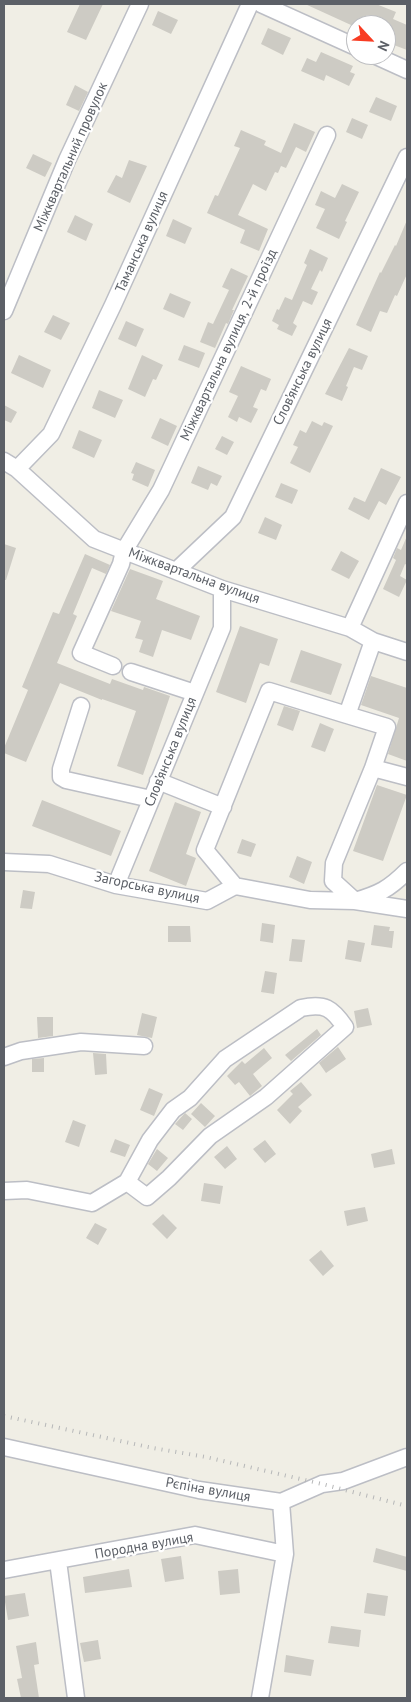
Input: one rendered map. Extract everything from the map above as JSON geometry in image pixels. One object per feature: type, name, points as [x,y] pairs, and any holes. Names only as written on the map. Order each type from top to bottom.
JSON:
[{"type":"street","name":"Міжквартальний провулок","points":[[4,311],[68,160],[140,4]]},
{"type":"street","name":"Таманська вулиця","points":[[10,465],[51,434],[113,305],[250,4]]},
{"type":"street","points":[[261,4],[346,42]]},
{"type":"street","name":"Міжквартальна вулиця, 2-й проїзд","points":[[112,666],[82,653],[121,564],[124,551],[161,490],[327,135]]},
{"type":"street","name":"Слов’янська вулиця","points":[[176,571],[233,517],[407,157]]},
{"type":"street","name":"Міжквартальна вулиця","points":[[10,465],[94,539],[222,589],[350,628],[373,641],[407,652]]},
{"type":"street","points":[[350,628],[407,503]]},
{"type":"street","name":"Слов’янська вулиця","points":[[116,885],[222,628],[222,589]]},
{"type":"street","points":[[347,716],[373,641]]},
{"type":"street","points":[[131,672],[195,693]]},
{"type":"street","points":[[355,901],[333,881],[334,863],[373,768],[387,727],[270,691],[205,850],[235,886],[310,900],[355,901],[407,909]]},
{"type":"street","points":[[81,706],[61,768],[61,777],[66,780],[151,799]]},
{"type":"street","points":[[373,768],[407,777]]},
{"type":"street","points":[[158,782],[223,807]]},
{"type":"street","name":"Загорська вулиця","points":[[4,862],[49,864],[116,885],[207,901],[235,886]]},
{"type":"street","points":[[355,901],[380,893],[399,880],[407,871]]},
{"type":"street","points":[[4,1192],[27,1190],[92,1203],[127,1182],[150,1140],[173,1110],[190,1098],[225,1060],[301,1008],[316,1005],[334,1011],[345,1027],[266,1097],[210,1136],[169,1178],[147,1196],[127,1182]]},
{"type":"street","points":[[4,1057],[21,1051],[81,1042],[144,1046]]},
{"type":"street","name":"Рєпіна вулиця","points":[[4,1447],[199,1490],[282,1502]]},
{"type":"street","points":[[260,1698],[285,1554],[282,1502],[322,1484],[343,1481],[407,1456]]},
{"type":"street","name":"Породна вулиця","points":[[4,1570],[195,1535],[285,1554]]},
{"type":"street","points":[[58,1561],[76,1698]]},
{"type":"building","points":[[80,4],[103,4],[86,40],[67,32]]},
{"type":"building","points":[[305,4],[376,4],[396,12],[395,15],[346,15],[346,23]]},
{"type":"building","points":[[158,11],[178,20],[171,34],[152,25]]},
{"type":"building","points":[[396,20],[407,25],[407,50],[396,46]]},
{"type":"building","points":[[268,28],[291,38],[283,55],[261,44]]},
{"type":"building","points":[[321,52],[346,63],[346,65],[353,66],[350,72],[355,74],[349,86],[326,75],[324,81],[301,71],[307,58],[316,62]]},
{"type":"building","points":[[75,85],[88,92],[79,111],[66,105]]},
{"type":"building","points":[[376,97],[397,106],[391,121],[369,112]]},
{"type":"building","points":[[352,118],[368,125],[362,139],[346,132]]},
{"type":"building","points":[[294,123],[315,132],[306,152],[296,147],[286,168],[281,166],[278,173],[275,172],[266,191],[253,184],[238,215],[268,229],[259,251],[240,243],[245,230],[207,213],[215,195],[218,196],[240,148],[234,146],[241,130],[266,141],[264,145],[281,153]]},
{"type":"building","points":[[33,154],[52,163],[45,177],[26,168]]},
{"type":"building","points":[[129,160],[147,166],[130,203],[107,192],[116,175],[122,178]]},
{"type":"building","points":[[342,184],[359,192],[345,221],[347,222],[339,239],[316,228],[325,209],[315,205],[321,191],[335,198]]},
{"type":"building","points":[[75,215],[93,224],[86,241],[67,232]]},
{"type":"building","points":[[173,219],[192,228],[185,244],[166,236]]},
{"type":"building","points":[[407,220],[407,274],[387,313],[380,311],[371,332],[356,325],[380,272],[396,246]]},
{"type":"building","points":[[310,249],[328,258],[311,289],[318,292],[312,305],[303,301],[293,323],[297,326],[292,336],[277,329],[279,325],[272,321],[285,297],[292,300],[307,265],[304,263]]},
{"type":"building","points":[[231,268],[248,276],[232,310],[234,310],[228,324],[226,323],[215,348],[200,342],[208,322],[213,324],[229,290],[222,287]]},
{"type":"building","points":[[170,293],[191,302],[184,318],[163,309]]},
{"type":"building","points":[[53,315],[70,323],[61,340],[44,332]]},
{"type":"building","points":[[126,321],[144,329],[136,347],[118,339]]},
{"type":"building","points":[[184,345],[205,353],[199,368],[178,360]]},
{"type":"building","points":[[349,348],[368,356],[362,370],[354,367],[342,401],[325,394]]},
{"type":"building","points":[[19,355],[51,370],[43,388],[11,373]]},
{"type":"building","points":[[142,355],[163,365],[156,380],[153,379],[145,397],[128,389]]},
{"type":"building","points":[[241,366],[271,379],[266,391],[261,389],[253,407],[258,409],[251,423],[239,417],[237,422],[228,417],[238,396],[229,392]]},
{"type":"building","points":[[99,390],[123,400],[115,418],[92,408]]},
{"type":"building","points":[[4,405],[17,412],[11,423],[4,420]]},
{"type":"building","points":[[160,418],[177,426],[168,446],[151,438]]},
{"type":"building","points":[[312,421],[322,426],[324,422],[333,426],[310,473],[290,463],[298,447],[293,445],[300,430],[306,433]]},
{"type":"building","points":[[79,430],[102,440],[94,458],[72,448]]},
{"type":"building","points":[[222,436],[234,442],[227,455],[215,449]]},
{"type":"building","points":[[136,462],[155,470],[148,487],[132,480],[134,474],[131,473]]},
{"type":"building","points":[[198,466],[222,476],[217,486],[211,483],[208,490],[191,483]]},
{"type":"building","points":[[381,468],[401,477],[386,505],[379,501],[369,520],[348,509],[354,497],[365,502]]},
{"type":"building","points":[[281,483],[298,490],[292,504],[275,497]]},
{"type":"building","points":[[265,517],[282,525],[276,540],[258,533]]},
{"type":"building","points":[[407,536],[407,565],[405,564],[400,576],[407,580],[399,597],[383,589],[396,560],[393,558],[397,548],[401,550]]},
{"type":"building","points":[[4,544],[16,548],[6,580],[4,580]]},
{"type":"building","points":[[341,551],[359,561],[349,579],[331,570]]},
{"type":"building","points":[[85,554],[110,565],[106,574],[92,568],[73,614],[77,616],[57,663],[110,684],[112,679],[143,690],[144,687],[170,696],[143,775],[117,766],[136,711],[60,683],[26,762],[4,753],[4,748],[28,690],[22,687],[53,612],[59,614]]},
{"type":"building","points":[[130,569],[163,581],[156,599],[200,616],[191,640],[162,630],[153,657],[139,652],[143,640],[135,638],[141,621],[111,611]]},
{"type":"building","points":[[240,626],[278,639],[269,666],[260,663],[246,703],[216,692]]},
{"type":"building","points":[[301,650],[342,664],[331,695],[290,682]]},
{"type":"building","points":[[371,676],[407,688],[407,761],[388,754],[399,718],[361,705]]},
{"type":"building","points":[[284,706],[300,711],[293,731],[277,725]]},
{"type":"building","points":[[320,723],[334,729],[325,752],[311,747]]},
{"type":"building","points":[[377,785],[407,795],[383,861],[353,851]]},
{"type":"building","points":[[42,800],[121,831],[111,856],[32,826]]},
{"type":"building","points":[[175,802],[201,812],[186,854],[196,858],[186,886],[149,871]]},
{"type":"building","points":[[242,839],[256,844],[251,857],[237,853]]},
{"type":"building","points":[[297,856],[312,862],[304,884],[289,877]]},
{"type":"building","points":[[23,890],[35,892],[32,909],[20,908]]},
{"type":"building","points":[[262,923],[275,925],[273,943],[260,941]]},
{"type":"building","points":[[374,925],[390,927],[389,931],[394,931],[392,948],[371,945]]},
{"type":"building","points":[[168,926],[190,926],[191,942],[168,942]]},
{"type":"building","points":[[292,939],[305,940],[302,962],[289,961]]},
{"type":"building","points":[[348,940],[365,943],[361,962],[345,959]]},
{"type":"building","points":[[265,971],[277,973],[274,994],[261,992]]},
{"type":"building","points":[[368,1008],[372,1025],[357,1028],[354,1011]]},
{"type":"building","points":[[142,1013],[157,1017],[152,1038],[137,1035]]},
{"type":"building","points":[[37,1017],[53,1017],[53,1036],[38,1038]]},
{"type":"building","points":[[317,1029],[321,1035],[291,1061],[285,1055]]},
{"type":"building","points":[[338,1047],[346,1059],[326,1073],[319,1063]]},
{"type":"building","points":[[264,1048],[272,1058],[253,1074],[262,1086],[250,1096],[239,1082],[235,1085],[227,1076],[242,1061],[245,1064]]},
{"type":"building","points":[[93,1053],[106,1054],[107,1074],[95,1075]]},
{"type":"building","points":[[44,1058],[44,1072],[32,1072],[32,1059]]},
{"type":"building","points":[[301,1082],[312,1095],[298,1107],[302,1111],[290,1124],[277,1110],[293,1094],[290,1091]]},
{"type":"building","points":[[149,1088],[163,1094],[154,1116],[140,1110]]},
{"type":"building","points":[[201,1103],[215,1116],[205,1127],[191,1114]]},
{"type":"building","points":[[185,1113],[192,1119],[183,1130],[175,1124]]},
{"type":"building","points":[[73,1120],[86,1125],[79,1147],[65,1142]]},
{"type":"building","points":[[115,1139],[130,1145],[125,1157],[110,1152]]},
{"type":"building","points":[[265,1140],[276,1154],[265,1163],[253,1149]]},
{"type":"building","points":[[227,1146],[237,1159],[225,1169],[214,1157]]},
{"type":"building","points":[[157,1149],[168,1158],[157,1171],[148,1164]]},
{"type":"building","points":[[392,1149],[395,1164],[374,1168],[371,1154]]},
{"type":"building","points":[[204,1183],[223,1186],[220,1204],[201,1201]]},
{"type":"building","points":[[365,1207],[368,1221],[347,1226],[344,1211]]},
{"type":"building","points":[[163,1214],[177,1228],[167,1239],[152,1224]]},
{"type":"building","points":[[95,1223],[107,1229],[98,1245],[86,1238]]},
{"type":"building","points":[[321,1250],[334,1266],[323,1276],[309,1260]]},
{"type":"building","points":[[376,1548],[407,1557],[407,1571],[373,1562]]},
{"type":"building","points":[[181,1556],[184,1579],[165,1582],[161,1559]]},
{"type":"building","points":[[129,1569],[132,1587],[85,1593],[83,1577]]},
{"type":"building","points":[[238,1569],[240,1593],[220,1595],[218,1571]]},
{"type":"building","points":[[25,1593],[29,1616],[8,1620],[4,1596]]},
{"type":"building","points":[[367,1593],[388,1596],[385,1616],[364,1613]]},
{"type":"building","points":[[331,1626],[361,1630],[359,1647],[328,1643]]},
{"type":"building","points":[[98,1640],[101,1659],[84,1662],[80,1643]]},
{"type":"building","points":[[36,1642],[39,1664],[34,1665],[39,1698],[21,1698],[17,1679],[22,1678],[16,1646]]},
{"type":"building","points":[[286,1655],[314,1660],[311,1676],[284,1672]]},
{"type":"railway","points":[[4,1416],[153,1448],[206,1457],[407,1506]]}]
